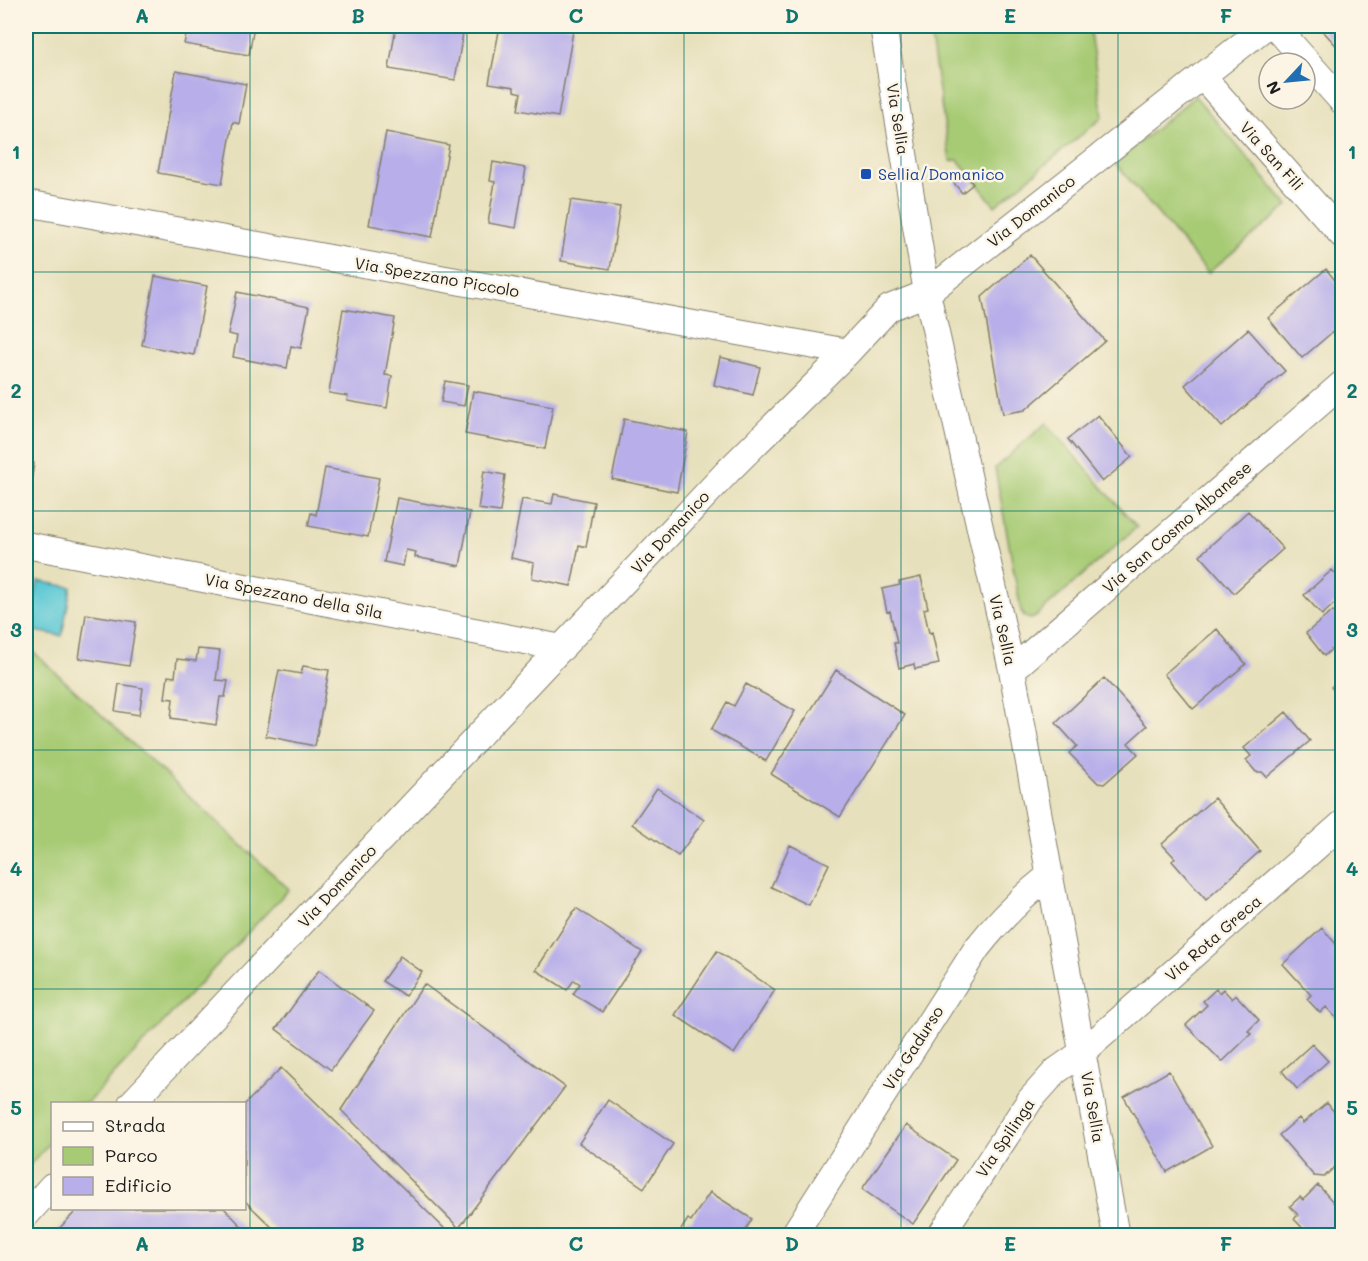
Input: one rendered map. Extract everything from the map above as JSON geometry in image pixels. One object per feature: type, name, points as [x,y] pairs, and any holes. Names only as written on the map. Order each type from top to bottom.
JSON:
[{"type":"street","name":"Via Sellia","points":[[883,26],[927,293],[1012,670],[1116,1236]]},
{"type":"street","name":"Via Domanico","points":[[133,1102],[729,470],[889,308],[927,293],[1266,26]]},
{"type":"street","points":[[1275,26],[1342,101]]},
{"type":"street","name":"Via San Fili","points":[[1202,76],[1342,235]]},
{"type":"street","name":"Via Spezzano Piccolo","points":[[26,202],[848,352]]},
{"type":"street","name":"Via San Cosmo Albanese","points":[[1012,670],[1342,384]]},
{"type":"street","name":"Via Spezzano della Sila","points":[[26,545],[562,648]]},
{"type":"street","name":"Via Rota Greca","points":[[1083,1052],[1342,824]]},
{"type":"street","name":"Via Gadurso","points":[[793,1236],[977,948],[1017,901],[1050,875]]},
{"type":"street","name":"Via Spilinga","points":[[940,1236],[1030,1100],[1056,1071],[1083,1052]]},
{"type":"street","points":[[26,1215],[51,1187]]},
{"type":"green space","points":[[929,26],[1089,26],[1103,117],[995,206],[958,160],[950,161]]},
{"type":"green space","points":[[1195,96],[1288,206],[1208,273],[1115,163]]},
{"type":"green space","points":[[1046,423],[1137,527],[1030,619],[1025,617],[1021,611],[995,468]]},
{"type":"green space","points":[[26,645],[289,889],[88,1102],[51,1102],[51,1141],[26,1169]]},
{"type":"water","points":[[38,581],[71,587],[62,636],[29,630]]},
{"type":"building","points":[[188,26],[254,26],[249,55],[184,44]]},
{"type":"building","points":[[396,26],[457,27],[463,33],[455,80],[389,69]]},
{"type":"building","points":[[500,26],[574,26],[558,117],[518,110],[521,93],[514,91],[514,87],[489,83]]},
{"type":"building","points":[[1329,26],[1342,26],[1342,52],[1323,31]]},
{"type":"building","points":[[176,71],[246,84],[239,124],[233,122],[222,184],[158,173]]},
{"type":"building","points":[[386,132],[449,145],[432,237],[369,225]]},
{"type":"building","points":[[493,162],[526,168],[516,228],[488,223],[495,182],[490,181]]},
{"type":"building","points":[[965,174],[973,184],[962,193],[954,183]]},
{"type":"building","points":[[571,200],[620,207],[610,269],[561,261]]},
{"type":"building","points":[[1030,255],[1105,341],[1025,410],[1003,414],[982,297]]},
{"type":"building","points":[[1326,269],[1342,289],[1342,324],[1302,358],[1268,318]]},
{"type":"building","points":[[155,276],[207,286],[194,355],[142,345]]},
{"type":"building","points":[[237,292],[309,307],[301,348],[291,346],[287,368],[233,357],[237,336],[228,334]]},
{"type":"building","points":[[343,309],[395,318],[385,375],[392,376],[387,408],[347,401],[348,396],[329,393]]},
{"type":"building","points":[[1248,329],[1285,371],[1222,427],[1185,385]]},
{"type":"building","points":[[720,357],[760,367],[753,395],[714,385]]},
{"type":"building","points":[[445,381],[468,385],[464,406],[441,402]]},
{"type":"building","points":[[473,391],[553,406],[545,449],[465,434]]},
{"type":"building","points":[[1098,415],[1132,457],[1102,482],[1068,439]]},
{"type":"building","points":[[624,419],[688,432],[677,492],[612,479]]},
{"type":"building","points":[[26,461],[34,463],[27,509],[26,509]]},
{"type":"building","points":[[325,468],[379,478],[368,537],[308,526],[311,513],[316,515]]},
{"type":"building","points":[[484,471],[505,475],[500,512],[478,509]]},
{"type":"building","points":[[554,494],[594,502],[586,547],[579,545],[571,586],[532,578],[534,563],[511,558],[522,499],[552,504]]},
{"type":"building","points":[[397,498],[470,512],[460,566],[415,557],[416,552],[406,550],[403,566],[384,562]]},
{"type":"building","points":[[1248,511],[1283,549],[1234,593],[1200,555]]},
{"type":"building","points":[[1332,570],[1342,581],[1342,597],[1322,615],[1304,595]]},
{"type":"building","points":[[921,577],[928,608],[924,609],[939,664],[915,669],[914,664],[899,668],[894,643],[897,643],[890,611],[887,612],[882,589]]},
{"type":"building","points":[[1333,611],[1342,622],[1342,640],[1324,656],[1306,633]]},
{"type":"building","points":[[86,614],[136,622],[129,666],[79,658]]},
{"type":"building","points":[[1217,629],[1246,664],[1193,709],[1164,674]]},
{"type":"building","points":[[198,649],[220,651],[216,680],[228,681],[225,697],[220,697],[216,725],[171,718],[173,699],[165,698],[168,676],[175,677],[177,659],[196,661]]},
{"type":"building","points":[[303,666],[329,670],[315,746],[266,736],[279,670],[301,674]]},
{"type":"building","points":[[836,670],[905,715],[840,817],[771,774]]},
{"type":"building","points":[[1342,677],[1342,701],[1331,687]]},
{"type":"building","points":[[1104,678],[1147,726],[1128,743],[1138,754],[1104,784],[1098,783],[1069,753],[1077,746],[1056,723]]},
{"type":"building","points":[[119,684],[143,688],[139,715],[115,711]]},
{"type":"building","points":[[746,684],[795,711],[766,761],[711,730],[727,702],[734,706]]},
{"type":"building","points":[[1286,712],[1310,741],[1267,777],[1262,772],[1256,772],[1246,760],[1251,756],[1244,748]]},
{"type":"building","points":[[657,788],[704,820],[678,856],[632,824]]},
{"type":"building","points":[[1214,798],[1260,851],[1206,900],[1172,861],[1175,858],[1162,844]]},
{"type":"building","points":[[790,845],[829,864],[809,905],[771,887]]},
{"type":"building","points":[[576,908],[642,952],[602,1012],[573,994],[580,984],[574,980],[567,990],[536,970]]},
{"type":"building","points":[[1322,928],[1342,951],[1342,1019],[1340,1022],[1326,1007],[1320,1013],[1307,999],[1311,995],[1283,964]]},
{"type":"building","points":[[717,951],[775,990],[734,1054],[675,1015]]},
{"type":"building","points":[[400,956],[422,972],[405,996],[382,981]]},
{"type":"building","points":[[319,970],[374,1011],[331,1070],[276,1029]]},
{"type":"building","points":[[424,984],[565,1087],[459,1228],[341,1110]]},
{"type":"building","points":[[1216,989],[1219,993],[1223,989],[1232,999],[1236,995],[1259,1020],[1248,1031],[1251,1034],[1222,1062],[1186,1025],[1207,1005],[1203,1001]]},
{"type":"building","points":[[1312,1044],[1328,1061],[1297,1089],[1282,1071]]},
{"type":"building","points":[[281,1068],[452,1236],[281,1236],[246,1202],[246,1103]]},
{"type":"building","points":[[1169,1071],[1212,1146],[1167,1172],[1124,1097]]},
{"type":"building","points":[[608,1100],[673,1144],[644,1188],[579,1143]]},
{"type":"building","points":[[1327,1103],[1342,1122],[1342,1137],[1338,1141],[1342,1145],[1342,1160],[1324,1177],[1314,1176],[1279,1135],[1299,1118],[1303,1123]]},
{"type":"building","points":[[906,1125],[956,1160],[913,1224],[862,1189]]},
{"type":"building","points":[[1318,1185],[1342,1212],[1342,1236],[1310,1236],[1294,1219],[1298,1215],[1290,1206],[1300,1197],[1303,1200]]},
{"type":"building","points":[[710,1192],[752,1219],[742,1236],[677,1236],[688,1219],[691,1221]]},
{"type":"building","points":[[77,1210],[226,1210],[251,1236],[52,1236]]},
{"type":"place","name":"Sellia/Domanico","points":[[866,174]]}]
